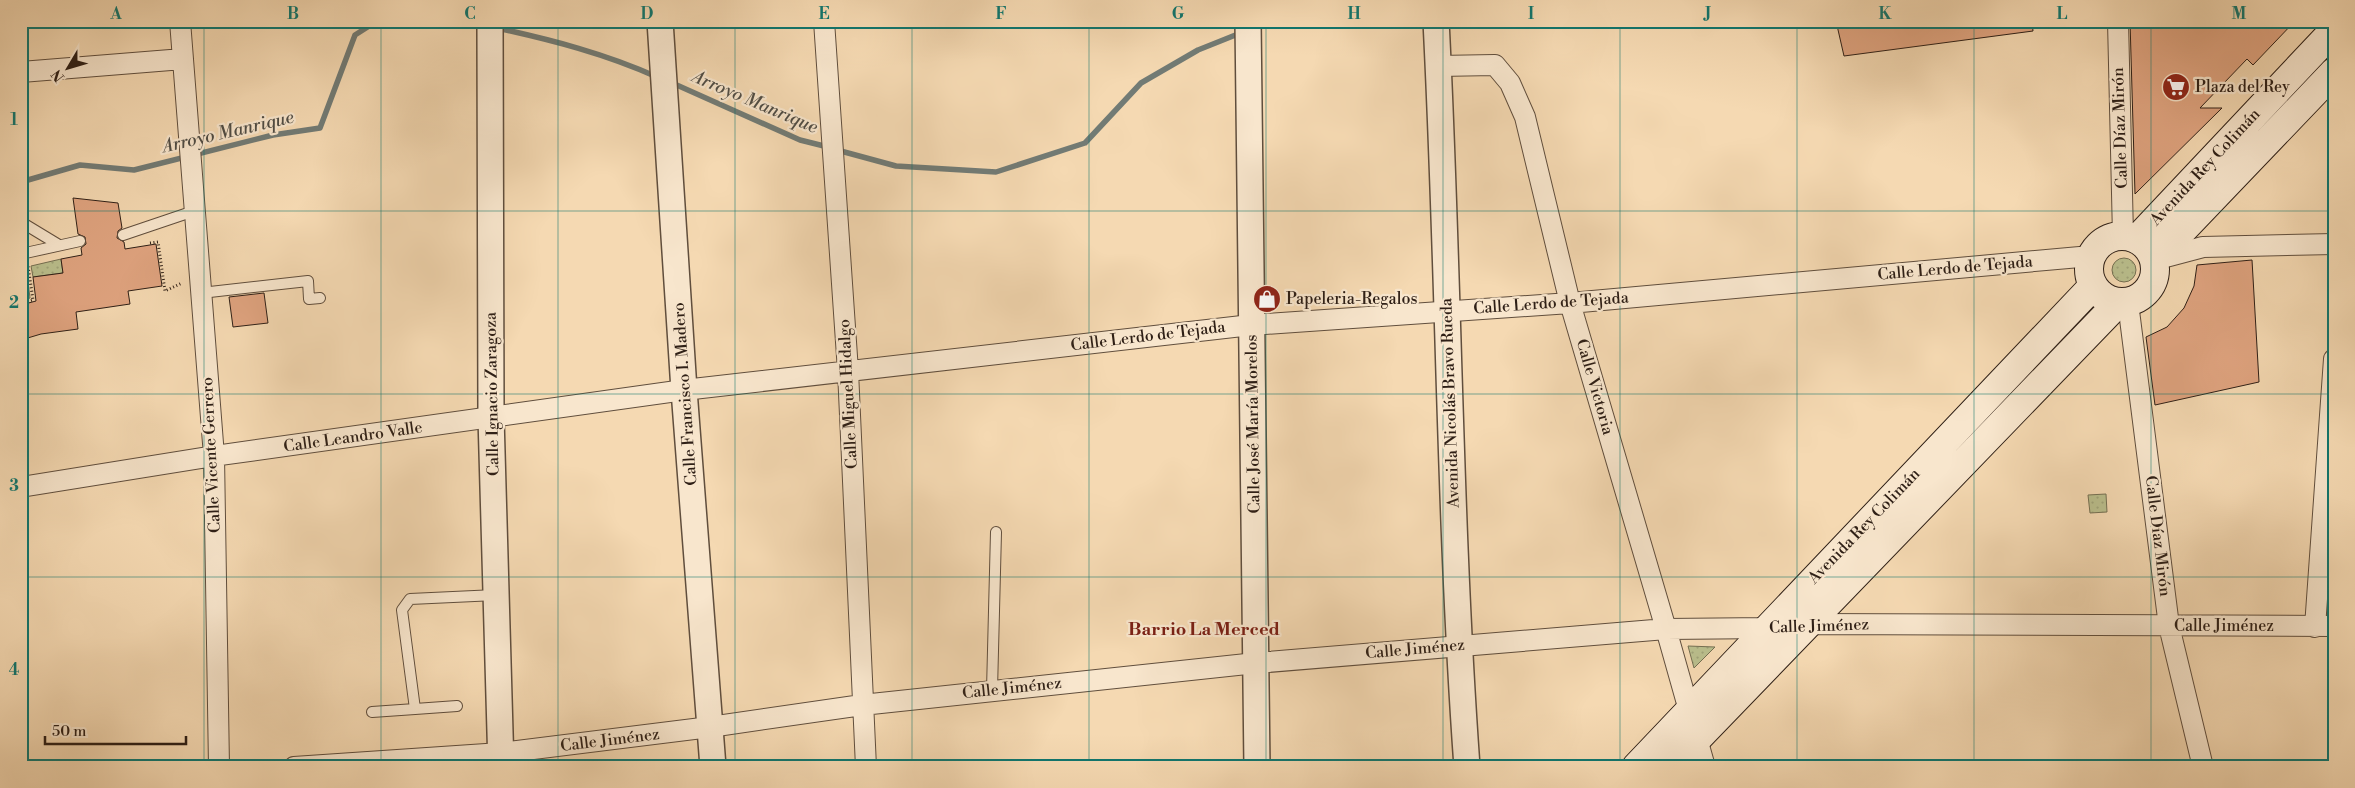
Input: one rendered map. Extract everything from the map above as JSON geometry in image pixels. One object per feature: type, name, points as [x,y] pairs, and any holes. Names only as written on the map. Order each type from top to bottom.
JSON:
[{"type":"main road","name":"Avenida Rey Colimán","points":[[2130,237],[2334,30]]},
{"type":"main road","name":"Avenida Rey Colimán","points":[[2154,260],[2334,72]]},
{"type":"main road","points":[[2130,237],[2151,252],[2154,260],[2154,280],[2142,296],[2123,303],[2108,300],[2093,286],[2089,271],[2091,256],[2104,240],[2130,237]]},
{"type":"main road","name":"Avenida Rey Colimán","points":[[1636,767],[2093,286]]},
{"type":"main road","name":"Avenida Rey Colimán","points":[[1670,767],[2123,303]]},
{"type":"street","name":"Calle Vicente Gerrero","points":[[180,21],[214,456],[219,767]]},
{"type":"street","name":"Calle Miguel Hidalgo","points":[[824,21],[848,371],[866,767]]},
{"type":"street","name":"Calle José María Morelos","points":[[1248,21],[1257,767]]},
{"type":"street","name":"Calle Díaz Mirón","points":[[2118,21],[2130,237]]},
{"type":"street","name":"Avenida Nicolás Bravo Rueda","points":[[1436,30],[1448,310],[1458,645],[1467,767]]},
{"type":"street","name":"Calle Ignacio Zaragoza","points":[[490,32],[491,417],[501,760]]},
{"type":"street","name":"Calle Francisco I. Madero","points":[[661,33],[684,390],[713,767]]},
{"type":"street","points":[[21,72],[183,59]]},
{"type":"street","name":"Calle Victoria","points":[[1438,66],[1494,65],[1510,83],[1525,117],[1570,303],[1666,628],[1704,767]]},
{"type":"street","points":[[2154,260],[2203,248],[2334,244]]},
{"type":"street","name":"Calle Lerdo de Tejada","points":[[684,390],[1251,324],[1570,303],[2091,256]]},
{"type":"street","name":"Calle Díaz Mirón","points":[[2123,303],[2169,626],[2203,767]]},
{"type":"street","points":[[2324,626],[2334,359]]},
{"type":"street","name":"Calle Leandro Valle","points":[[21,487],[214,456],[684,390]]},
{"type":"street","name":"Calle Jiménez","points":[[294,767],[501,760],[862,704],[1256,662],[1666,628],[1768,628],[1808,624],[2324,626]]},
{"type":"lane","points":[[123,235],[194,212]]},
{"type":"lane","points":[[21,222],[59,245]]},
{"type":"lane","points":[[23,254],[80,241]]},
{"type":"lane","points":[[200,284],[308,281],[309,299],[320,298]]},
{"type":"lane","points":[[992,690],[996,532]]},
{"type":"lane","points":[[415,709],[402,610],[410,599],[496,594]]},
{"type":"lane","points":[[372,712],[457,706]]},
{"type":"path","points":[[141,244],[158,242],[165,291],[200,284]]},
{"type":"path","points":[[21,304],[33,300],[23,254]]},
{"type":"green space","points":[[2124,258],[2129,259],[2135,265],[2135,275],[2129,281],[2124,282],[2119,281],[2113,275],[2112,270],[2113,265],[2119,259]]},
{"type":"green space","points":[[61,259],[63,273],[33,277],[31,266]]},
{"type":"green space","points":[[26,266],[30,298],[21,301],[21,268]]},
{"type":"green space","points":[[2106,494],[2107,512],[2090,513],[2088,495]]},
{"type":"green space","points":[[1688,646],[1715,647],[1694,668]]},
{"type":"building","points":[[1836,21],[2032,21],[2033,31],[1844,56]]},
{"type":"building","name":"Plaza del Rey","points":[[2130,21],[2295,21],[2253,65],[2247,59],[2200,108],[2222,108],[2135,194]]},
{"type":"building","points":[[73,198],[118,203],[122,228],[118,231],[117,238],[124,242],[125,249],[156,244],[162,286],[128,291],[130,304],[76,312],[78,329],[41,334],[21,340],[21,305],[36,301],[33,277],[63,273],[61,259],[82,255],[81,248],[86,244],[85,237],[78,234]]},
{"type":"building","points":[[2252,260],[2259,382],[2155,405],[2146,337],[2167,327],[2184,308],[2194,286],[2197,265]]},
{"type":"building","points":[[264,293],[268,323],[233,327],[229,297]]},
{"type":"waterway","name":"Arroyo Manrique","points":[[21,182],[80,165],[134,170],[273,135],[320,128],[355,35],[377,21]]},
{"type":"waterway","name":"Arroyo Manrique","points":[[463,21],[485,26]]},
{"type":"waterway","name":"Arroyo Manrique","points":[[1253,27],[1268,21]]},
{"type":"waterway","name":"Arroyo Manrique","points":[[497,28],[578,48],[618,61],[657,77]]},
{"type":"waterway","name":"Arroyo Manrique","points":[[837,150],[896,166],[996,172],[1085,143],[1141,83],[1198,50],[1243,32]]},
{"type":"waterway","name":"Arroyo Manrique","points":[[670,82],[800,140],[828,147]]},
{"type":"place","name":"Plaza del Rey","points":[[2176,87]]},
{"type":"place","name":"Papeleria-Regalos","points":[[1267,299]]},
{"type":"district","name":"Barrio La Merced","points":[[1204,629]]}]
